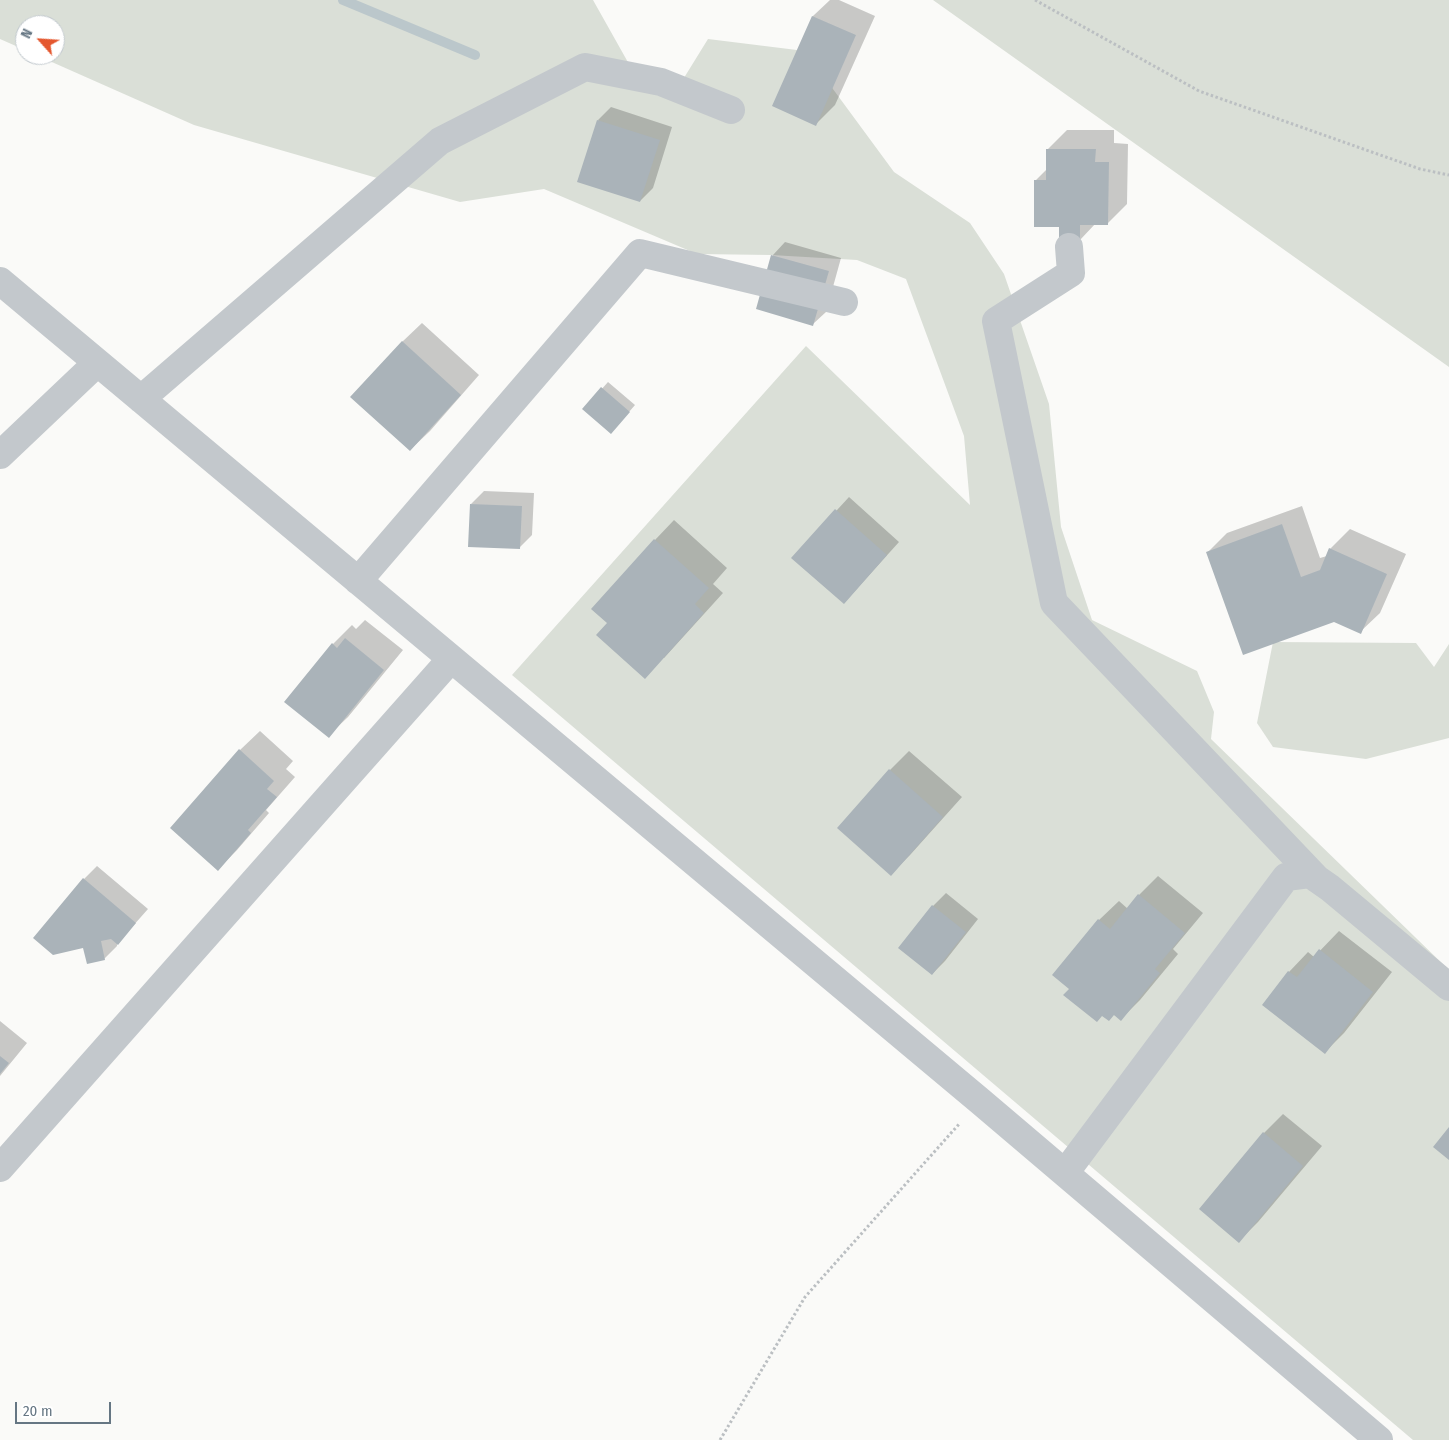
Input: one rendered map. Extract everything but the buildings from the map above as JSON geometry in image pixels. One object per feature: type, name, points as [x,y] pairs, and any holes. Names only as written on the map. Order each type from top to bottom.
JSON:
[{"type":"street","points":[[141,399],[440,141],[585,67],[661,82],[731,110]]},
{"type":"street","points":[[1069,247],[1071,273],[996,321],[1054,603],[1317,878]]},
{"type":"street","points":[[358,581],[640,253],[844,302]]},
{"type":"street","points":[[0,281],[980,1101],[1379,1440]]},
{"type":"street","points":[[0,455],[97,363]]},
{"type":"street","points":[[0,1168],[451,659]]},
{"type":"street","points":[[1065,1173],[1286,877],[1310,874],[1317,878],[1449,987]]},
{"type":"path","points":[[1035,0],[1199,91],[1420,169],[1449,175]]},
{"type":"path","points":[[720,1440],[805,1297],[980,1101]]},
{"type":"shaded area","points":[[0,0],[593,0],[643,89],[674,94],[708,39],[805,51],[894,172],[970,223],[1004,274],[1049,404],[1061,527],[1092,620],[1197,671],[1214,712],[1211,739],[1449,970],[1449,1440],[1413,1440],[512,675],[806,346],[970,505],[964,436],[906,279],[857,260],[771,255],[697,254],[544,189],[460,202],[194,125],[59,65],[65,65],[65,15],[15,15],[15,46],[0,39]]},
{"type":"shaded area","points":[[933,0],[1449,0],[1449,367]]},
{"type":"shaded area","points":[[1273,642],[1416,643],[1434,667],[1449,644],[1449,738],[1366,759],[1273,747],[1257,723]]},
{"type":"waterway","points":[[343,0],[475,55]]}]
